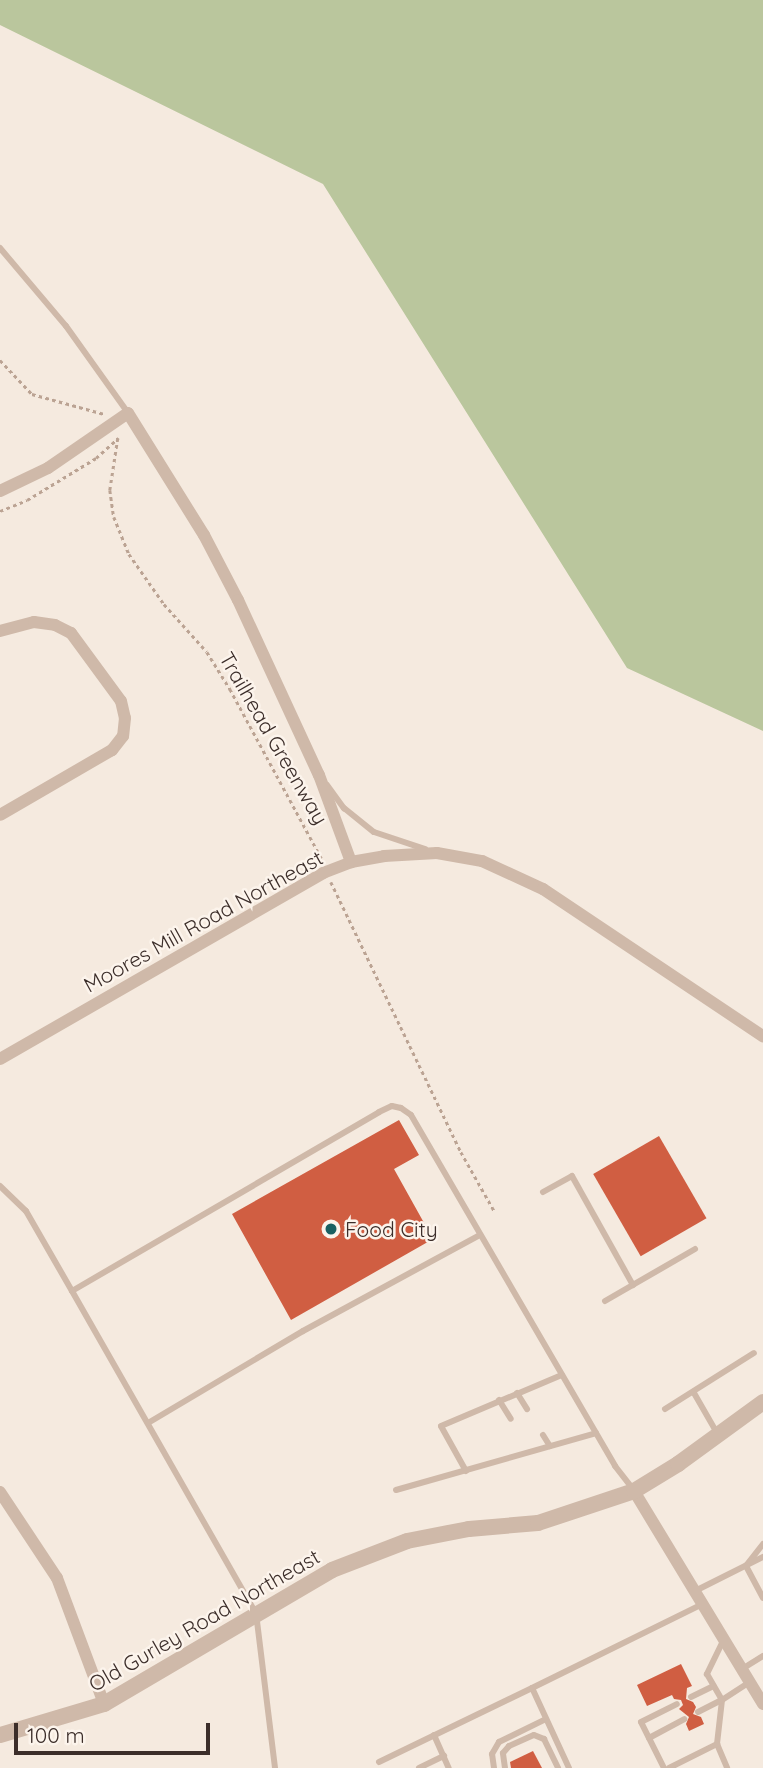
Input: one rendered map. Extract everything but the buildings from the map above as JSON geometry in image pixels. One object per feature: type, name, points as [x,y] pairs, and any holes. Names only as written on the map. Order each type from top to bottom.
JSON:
[{"type":"street","points":[[0,491],[48,468],[128,413],[204,535],[238,600],[319,775],[351,862]]},
{"type":"street","points":[[0,631],[34,622],[55,625],[71,633],[121,701],[125,718],[123,736],[112,750],[0,815]]},
{"type":"street","name":"Moores Mill Road Northeast","points":[[0,1059],[327,872],[351,862],[384,856],[437,853],[482,862],[543,889],[763,1036]]},
{"type":"street","name":"Old Gurley Road Northeast","points":[[0,1735],[104,1704],[332,1570],[407,1541],[469,1529],[538,1523],[634,1490],[761,1406]]},
{"type":"street","points":[[634,1490],[763,1704]]},
{"type":"street","points":[[1,1497],[57,1578],[104,1704]]},
{"type":"lane","points":[[0,248],[66,326],[128,413]]},
{"type":"lane","points":[[319,775],[344,808],[368,829],[390,840],[437,853]]},
{"type":"lane","points":[[72,1291],[392,1106],[411,1115],[596,1433],[634,1490]]},
{"type":"lane","points":[[543,1192],[572,1176],[633,1285]]},
{"type":"lane","points":[[0,1186],[26,1211],[256,1613],[275,1768]]},
{"type":"lane","points":[[148,1423],[303,1331],[480,1235]]},
{"type":"lane","points":[[605,1301],[695,1249]]},
{"type":"lane","points":[[665,1409],[754,1353]]},
{"type":"lane","points":[[466,1471],[441,1426],[562,1375]]},
{"type":"lane","points":[[517,1393],[527,1409]]},
{"type":"lane","points":[[694,1393],[718,1435]]},
{"type":"lane","points":[[499,1400],[510,1419]]},
{"type":"lane","points":[[396,1490],[466,1471],[528,1449],[550,1446],[596,1433]]},
{"type":"lane","points":[[543,1435],[550,1446]]},
{"type":"lane","points":[[746,1566],[763,1544]]},
{"type":"lane","points":[[695,1591],[763,1557]]},
{"type":"lane","points":[[746,1566],[763,1598]]},
{"type":"lane","points":[[379,1762],[703,1604]]},
{"type":"lane","points":[[724,1639],[707,1674],[722,1700],[717,1744],[727,1768]]},
{"type":"lane","points":[[742,1668],[763,1656]]},
{"type":"lane","points":[[698,1712],[750,1682]]},
{"type":"lane","points":[[691,1697],[713,1686]]},
{"type":"lane","points":[[532,1688],[569,1768]]},
{"type":"lane","points":[[677,1704],[641,1722],[666,1768],[717,1744]]},
{"type":"lane","points":[[494,1768],[492,1755],[499,1742],[546,1719]]},
{"type":"lane","points":[[649,1738],[684,1720]]},
{"type":"lane","points":[[434,1735],[449,1768]]},
{"type":"lane","points":[[505,1768],[503,1753],[509,1746],[534,1735],[544,1739],[558,1768]]},
{"type":"lane","points":[[419,1768],[444,1756]]},
{"type":"path","points":[[0,360],[32,394],[47,400],[102,411]]},
{"type":"path","name":"Trailhead Greenway","points":[[118,438],[110,490],[114,517],[129,554],[164,604],[207,652],[307,827],[461,1152],[495,1212]]},
{"type":"green space","points":[[0,0],[763,0],[763,731],[627,668],[323,184],[0,25]]},
{"type":"place","name":"Food City","points":[[331,1229]]}]
